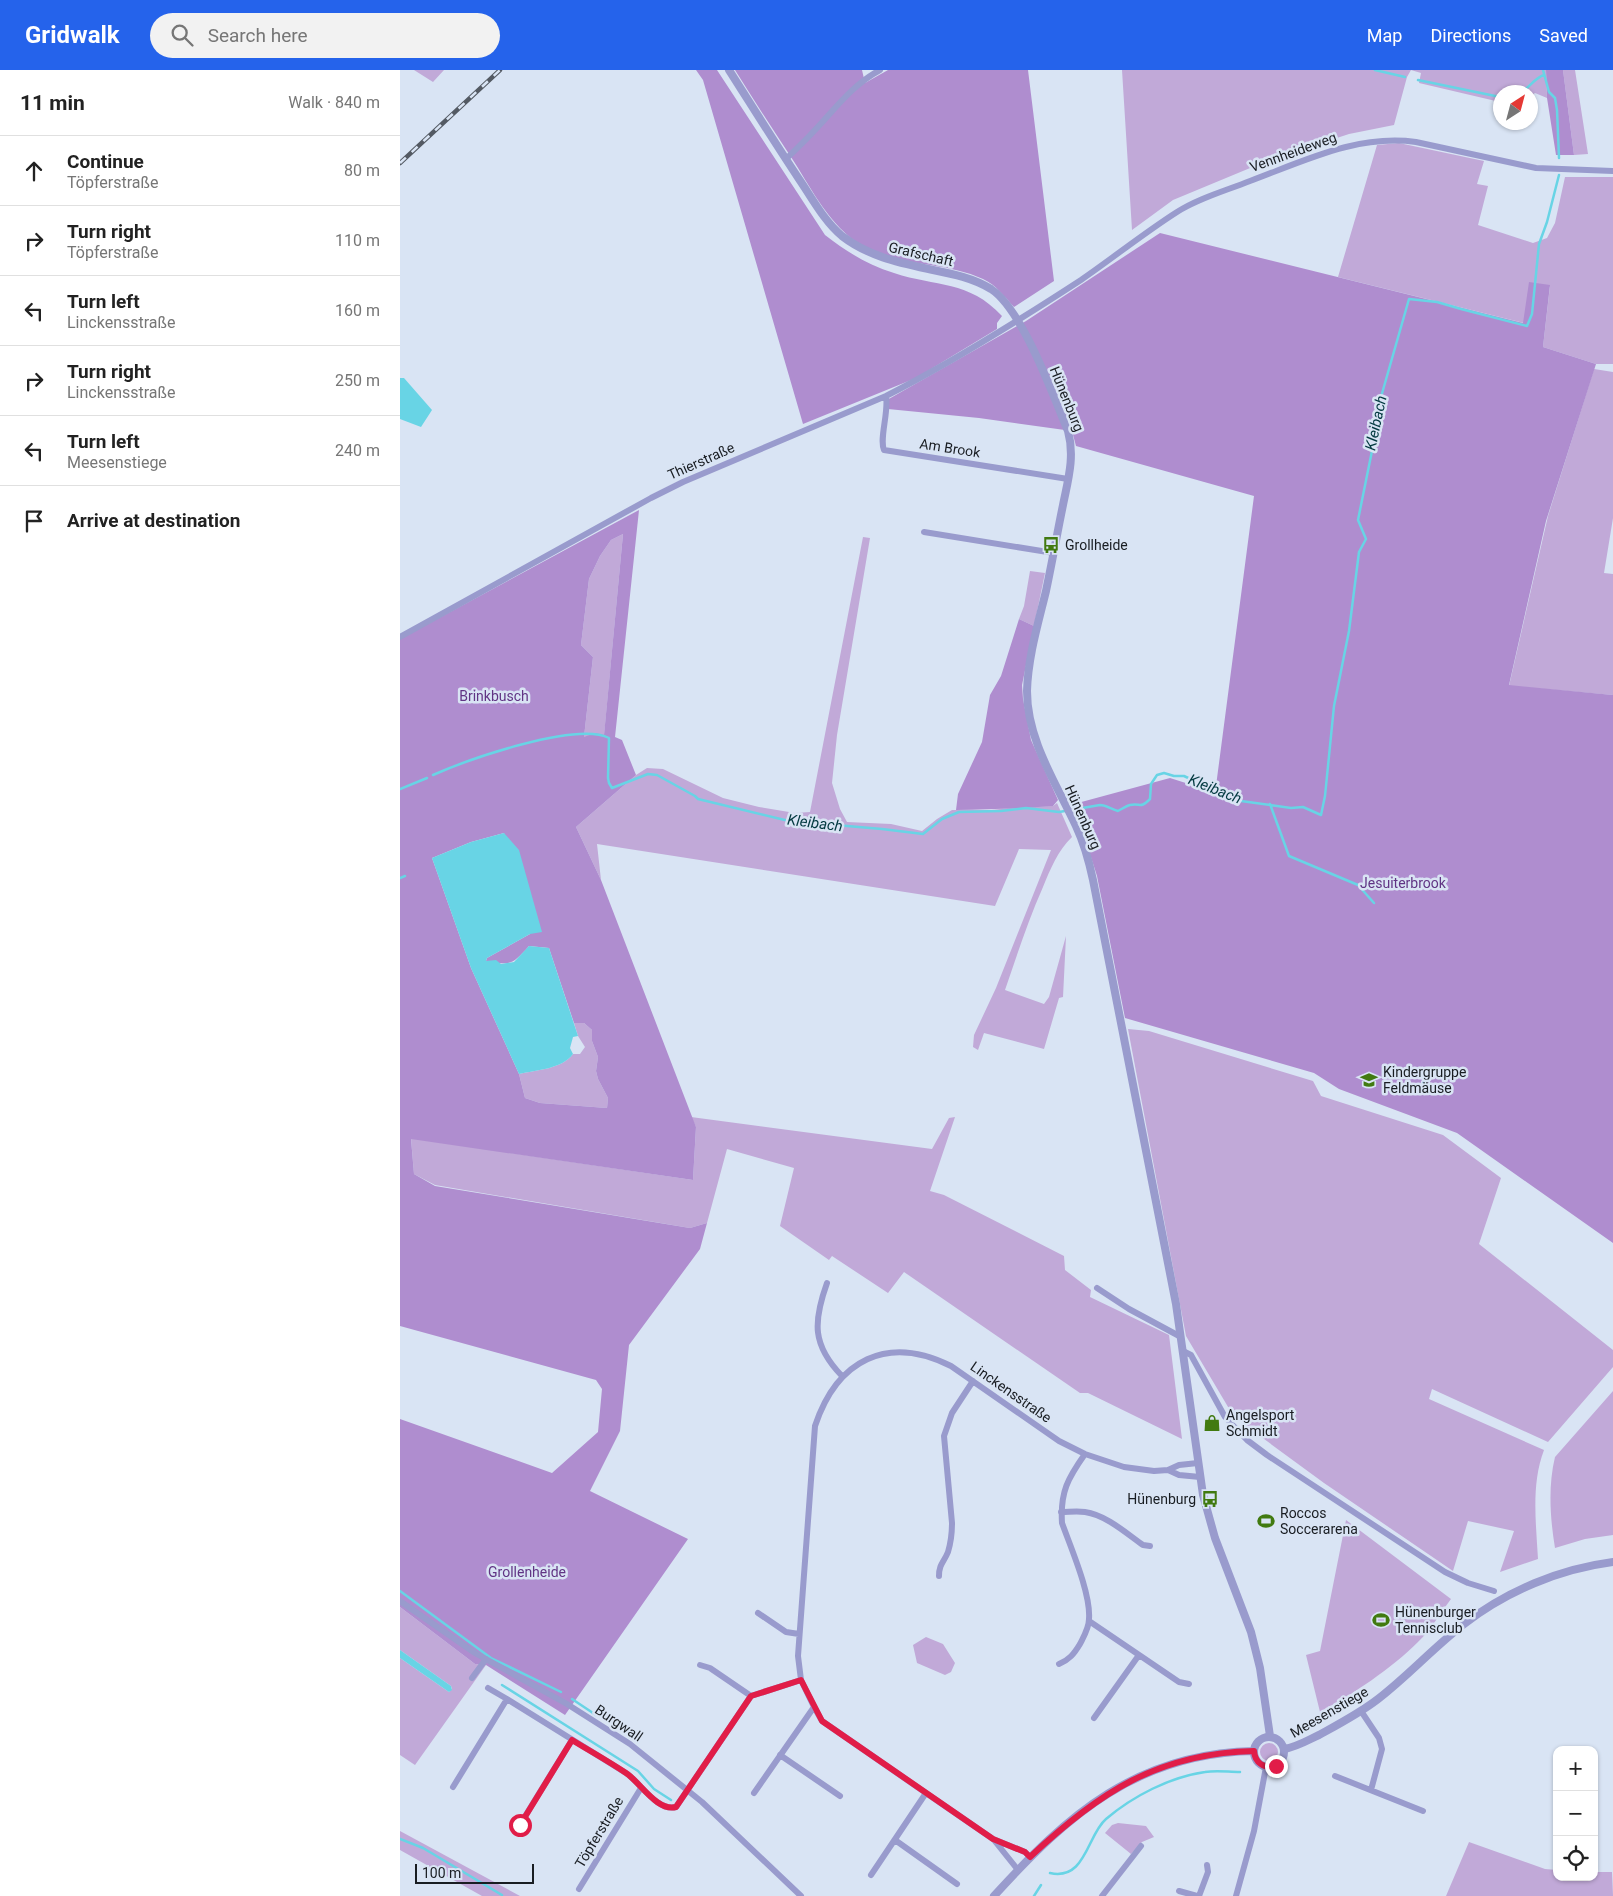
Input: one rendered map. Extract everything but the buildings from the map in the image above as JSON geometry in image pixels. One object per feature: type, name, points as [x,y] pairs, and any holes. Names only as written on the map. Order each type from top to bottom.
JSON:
[{"type":"street","name":"Grafschaft","points":[[729,70],[828,222],[841,235],[854,245],[873,255],[981,283],[1002,299],[1017,320]]},
{"type":"street","points":[[786,159],[844,97],[864,79],[880,70]]},
{"type":"street","name":"Vennheideweg","points":[[1017,320],[1082,279],[1178,211],[1203,199],[1326,152],[1350,145],[1381,140],[1398,140],[1416,142],[1536,168],[1613,171]]},
{"type":"street","name":"Thierstraße","points":[[400,637],[651,498],[683,482],[886,396],[916,381],[1017,320]]},
{"type":"street","name":"Hünenburg","points":[[1017,320],[1029,341],[1068,431],[1072,445],[1068,479],[1054,553],[1031,652],[1027,693],[1030,716],[1035,739],[1087,855],[1093,880],[1167,1256],[1181,1337],[1200,1477],[1215,1538],[1251,1632],[1260,1668],[1270,1736]]},
{"type":"street","name":"Am Brook","points":[[886,396],[888,409],[883,444],[884,450],[1068,479]]},
{"type":"street","points":[[924,532],[1054,553]]},
{"type":"street","points":[[827,1283],[818,1312],[817,1334],[825,1356],[842,1376]]},
{"type":"street","points":[[1096,1288],[1129,1309],[1181,1337]]},
{"type":"street","points":[[1183,1351],[1191,1355],[1225,1418],[1247,1440],[1423,1559],[1462,1581],[1494,1591]]},
{"type":"street","name":"Linckensstraße","points":[[1030,1857],[1025,1852],[993,1839],[822,1721],[801,1680],[798,1656],[799,1634],[815,1426],[822,1406],[842,1376],[857,1365],[873,1357],[899,1352],[918,1354],[937,1359],[951,1366],[1059,1441],[1084,1454],[1124,1467],[1154,1471],[1168,1470],[1179,1465],[1198,1462]]},
{"type":"street","points":[[940,1576],[939,1566],[947,1554],[952,1536],[944,1436],[952,1413],[973,1381]]},
{"type":"street","points":[[1058,1664],[1069,1660],[1077,1650],[1089,1621],[1088,1601],[1062,1523],[1061,1512],[1061,1502],[1065,1486],[1084,1454]]},
{"type":"street","name":"Linckensstraße","points":[[1168,1470],[1179,1475],[1200,1477]]},
{"type":"street","points":[[1061,1512],[1094,1514],[1143,1545],[1150,1546]]},
{"type":"street","name":"Meesenstiege","points":[[1284,1750],[1300,1744],[1361,1711],[1378,1699],[1464,1624],[1489,1606],[1510,1594],[1548,1578],[1578,1568],[1613,1562]]},
{"type":"street","name":"Burgwall","points":[[400,1601],[486,1659],[567,1704],[630,1744],[702,1802],[800,1896]]},
{"type":"street","points":[[758,1613],[786,1632],[799,1634]]},
{"type":"street","points":[[1089,1621],[1179,1682],[1189,1684]]},
{"type":"street","points":[[1094,1718],[1139,1655]]},
{"type":"street","points":[[472,1678],[486,1659]]},
{"type":"street","points":[[700,1665],[710,1668],[751,1696]]},
{"type":"street","points":[[688,1790],[751,1696],[801,1680]]},
{"type":"street","name":"Töpferstraße","points":[[488,1688],[632,1777],[646,1793],[671,1808],[676,1807],[688,1790]]},
{"type":"street","points":[[453,1787],[507,1699]]},
{"type":"street","points":[[754,1793],[814,1707]]},
{"type":"street","points":[[1361,1711],[1379,1738],[1382,1749],[1371,1790]]},
{"type":"street","name":"Meesenstiege","points":[[1254,1751],[1257,1742],[1261,1739],[1270,1736],[1278,1739],[1284,1754],[1280,1763],[1266,1767]]},
{"type":"street","points":[[516,1831],[572,1740]]},
{"type":"street","points":[[994,1896],[1030,1857],[1074,1818],[1097,1801],[1143,1774],[1198,1757],[1220,1753],[1254,1751],[1257,1761],[1266,1767],[1255,1823],[1236,1896]]},
{"type":"street","points":[[780,1755],[840,1796]]},
{"type":"street","points":[[1335,1776],[1423,1811]]},
{"type":"street","name":"Töpferstraße","points":[[578,1889],[641,1788]]},
{"type":"street","points":[[871,1875],[926,1793]]},
{"type":"street","name":"Linckensstraße","points":[[993,1839],[1018,1870]]},
{"type":"street","points":[[895,1840],[957,1884]]},
{"type":"street","points":[[1102,1896],[1141,1846]]},
{"type":"street","points":[[1179,1891],[1198,1896],[1208,1872],[1207,1865]]},
{"type":"shaded area","points":[[414,70],[444,70],[433,82]]},
{"type":"shaded area","points":[[1122,70],[1411,70],[1407,77],[1394,125],[1349,134],[1267,161],[1173,200],[1132,230]]},
{"type":"shaded area","points":[[1411,70],[1546,70],[1547,98],[1538,94],[1538,85],[1493,85],[1493,100],[1419,83],[1421,73]]},
{"type":"shaded area","points":[[1563,70],[1575,70],[1588,154],[1574,155]]},
{"type":"shaded area","points":[[1399,143],[1484,161],[1477,184],[1488,186],[1478,225],[1533,243],[1547,238],[1555,223],[1565,177],[1613,177],[1613,364],[1596,364],[1543,347],[1550,286],[1524,323],[1338,277],[1377,145]]},
{"type":"shaded area","points":[[1594,369],[1613,372],[1613,518],[1604,573],[1613,574],[1613,695],[1509,686],[1548,516]]},
{"type":"shaded area","points":[[623,534],[604,736],[584,737],[593,657],[581,645],[589,579],[600,556],[611,540]]},
{"type":"shaded area","points":[[863,537],[870,538],[837,735],[832,783],[840,809],[847,822],[891,824],[922,831],[952,810],[991,810],[1053,806],[1057,803],[1072,837],[1059,854],[1049,874],[1028,925],[1005,990],[1044,1004],[1049,997],[1066,936],[1063,997],[1059,998],[1044,1049],[984,1033],[978,1050],[973,1047],[974,1035],[996,988],[1051,850],[1019,849],[995,906],[597,844],[601,880],[576,827],[636,775],[647,768],[663,769],[723,798],[795,813],[810,812]]},
{"type":"shaded area","points":[[1030,571],[1045,573],[1034,626],[1019,619],[1024,606]]},
{"type":"shaded area","points":[[574,1023],[584,1023],[592,1030],[592,1041],[598,1057],[596,1071],[608,1098],[607,1108],[540,1103],[525,1098],[519,1074],[556,1066],[573,1054],[580,1054],[585,1047],[578,1036]]},
{"type":"shaded area","points":[[1128,1029],[1149,1031],[1313,1081],[1321,1096],[1443,1135],[1501,1178],[1479,1244],[1613,1350],[1613,1367],[1548,1442],[1432,1389],[1429,1399],[1544,1450],[1537,1476],[1536,1490],[1538,1559],[1500,1572],[1514,1531],[1468,1521],[1453,1571],[1324,1483],[1234,1417],[1186,1336]]},
{"type":"shaded area","points":[[691,1117],[932,1149],[949,1118],[955,1117],[930,1191],[944,1195],[1064,1256],[1065,1270],[1091,1290],[1090,1297],[1169,1335],[1182,1439],[1088,1393],[1080,1393],[904,1272],[888,1293],[832,1256],[829,1260],[780,1226],[794,1168],[727,1149],[707,1223],[690,1228],[435,1185],[414,1174],[411,1138],[693,1180],[696,1127]]},
{"type":"shaded area","points":[[1613,1391],[1613,1535],[1585,1539],[1555,1548],[1550,1502],[1551,1479],[1555,1457]]},
{"type":"shaded area","name":"Hünenburger Tennisclub","points":[[1346,1520],[1451,1599],[1423,1637],[1396,1662],[1320,1712],[1306,1655],[1320,1651]]},
{"type":"shaded area","points":[[400,1607],[475,1664],[486,1665],[415,1765],[400,1755],[400,1658],[449,1692],[452,1689],[451,1686],[400,1650]]},
{"type":"shaded area","points":[[926,1637],[943,1644],[955,1663],[951,1672],[945,1675],[917,1663],[913,1645]]},
{"type":"shaded area","points":[[1265,1743],[1273,1743],[1278,1748],[1276,1759],[1265,1761],[1260,1756],[1260,1748]]},
{"type":"shaded area","points":[[1118,1823],[1146,1826],[1154,1837],[1142,1842],[1131,1854],[1105,1833],[1112,1825]]},
{"type":"shaded area","points":[[400,1831],[520,1896],[482,1896],[400,1850]]},
{"type":"shaded area","points":[[1469,1842],[1545,1869],[1553,1870],[1553,1881],[1598,1881],[1598,1872],[1612,1872],[1613,1896],[1446,1896]]},
{"type":"green space","points":[[696,70],[717,70],[825,235],[841,247],[884,270],[951,286],[977,296],[990,304],[1002,316],[997,323],[997,329],[916,378],[803,424],[703,80]]},
{"type":"green space","points":[[735,70],[862,70],[865,83],[888,70],[1028,70],[1054,281],[1014,307],[988,281],[951,269],[885,256],[855,241],[835,223],[819,202]]},
{"type":"green space","points":[[1546,70],[1563,70],[1574,155],[1556,155],[1547,98]]},
{"type":"green space","name":"Jesuiterbrook","points":[[1160,233],[1523,323],[1529,282],[1550,285],[1543,347],[1596,364],[1546,521],[1509,685],[1613,695],[1613,1243],[1457,1133],[1339,1089],[1314,1073],[1125,1018],[1097,876],[1074,804],[1170,778],[1192,785],[1216,786],[1254,496],[1076,446],[1072,431],[979,418],[888,409],[887,400],[1026,321]]},
{"type":"green space","points":[[639,510],[615,737],[622,740],[636,775],[576,827],[601,880],[696,1127],[693,1180],[411,1139],[414,1174],[435,1186],[690,1228],[707,1223],[700,1249],[629,1345],[620,1431],[590,1491],[688,1539],[565,1715],[486,1665],[475,1664],[400,1607],[400,1419],[552,1473],[598,1432],[602,1389],[596,1380],[400,1326],[400,639]],"holes":[[[623,534],[604,735],[595,733],[584,737],[593,657],[581,645],[589,579],[600,556],[611,540]],[[504,833],[530,934],[487,958],[486,961],[511,962],[519,957],[529,946],[549,948],[574,1023],[584,1023],[592,1030],[592,1041],[598,1057],[596,1071],[608,1098],[607,1108],[540,1103],[525,1098],[519,1074],[471,968],[432,858],[471,842]]]},
{"type":"green space","points":[[1019,619],[1034,626],[1022,685],[1031,740],[1058,800],[1053,806],[956,810],[958,794],[982,742],[990,695],[1001,676]]},
{"type":"water","points":[[400,378],[404,378],[432,410],[421,427],[400,419]]},
{"type":"water","points":[[504,833],[519,850],[542,932],[530,934],[487,958],[486,961],[496,960],[501,964],[514,962],[529,946],[549,948],[578,1036],[573,1037],[570,1048],[573,1054],[562,1063],[549,1068],[519,1074],[471,968],[432,858],[471,842]]},
{"type":"water","points":[[400,1650],[451,1686],[452,1690],[449,1692],[400,1658]]},
{"type":"waterway","points":[[1375,70],[1405,77]]},
{"type":"waterway","name":"Kleibach","points":[[1543,70],[1549,92],[1555,98],[1559,158]]},
{"type":"waterway","points":[[1530,85],[1537,78],[1544,75]]},
{"type":"waterway","points":[[1418,80],[1493,96]]},
{"type":"waterway","name":"Kleibach","points":[[433,775],[470,760],[521,744],[572,734],[593,734],[609,738],[608,778],[612,788],[648,774],[657,775],[698,799],[789,821],[923,834],[942,819],[959,812],[1001,811],[1026,808],[1059,812],[1100,805],[1118,811],[1128,805],[1142,805],[1147,802],[1150,799],[1151,784],[1157,775],[1164,773],[1184,776],[1220,793],[1231,794],[1241,801],[1291,808],[1303,807],[1321,815],[1325,796],[1334,706],[1349,631],[1359,552],[1366,539],[1358,520],[1374,441],[1379,404],[1409,299],[1437,302],[1527,326],[1532,314],[1539,244],[1547,222],[1559,175]]},
{"type":"waterway","name":"Kleibach","points":[[400,789],[427,778]]},
{"type":"waterway","points":[[1270,804],[1289,856],[1358,885],[1374,903]]},
{"type":"waterway","points":[[400,878],[405,876]]},
{"type":"waterway","points":[[1420,1087],[1433,1073]]},
{"type":"waterway","points":[[400,1591],[491,1658],[561,1692]]},
{"type":"waterway","points":[[502,1685],[638,1771],[654,1789],[671,1800]]},
{"type":"waterway","points":[[572,1699],[596,1715]]},
{"type":"waterway","points":[[1050,1873],[1062,1874],[1079,1864],[1094,1835],[1106,1819],[1140,1795],[1179,1778],[1205,1772],[1240,1772]]},
{"type":"waterway","points":[[400,1839],[423,1848],[502,1895]]},
{"type":"waterway","points":[[1034,1896],[1041,1885]]},
{"type":"railway","points":[[400,163],[500,70]]},
{"type":"place","name":"Grollheide","points":[[1051,545]]},
{"type":"place","name":"Kindergruppe Feldmäuse","points":[[1369,1080]]},
{"type":"place","name":"Angelsport Schmidt","points":[[1212,1423]]},
{"type":"place","name":"Hünenburg","points":[[1210,1499]]},
{"type":"place","name":"Roccos Soccerarena","points":[[1266,1521]]},
{"type":"place","name":"Hünenburger Tennisclub","points":[[1381,1620]]},
{"type":"route","points":[[520,1825],[572,1740],[632,1777],[646,1793],[665,1806],[676,1807],[751,1696],[801,1680],[822,1721],[993,1839],[1025,1852],[1030,1857],[1059,1830],[1105,1795],[1129,1780],[1169,1764],[1220,1753],[1254,1751],[1254,1756],[1261,1765],[1266,1767],[1276,1766]]},
{"type":"park label","name":"Brinkbusch","points":[[494,696]]},
{"type":"park label","name":"Grollenheide","points":[[527,1572]]}]
